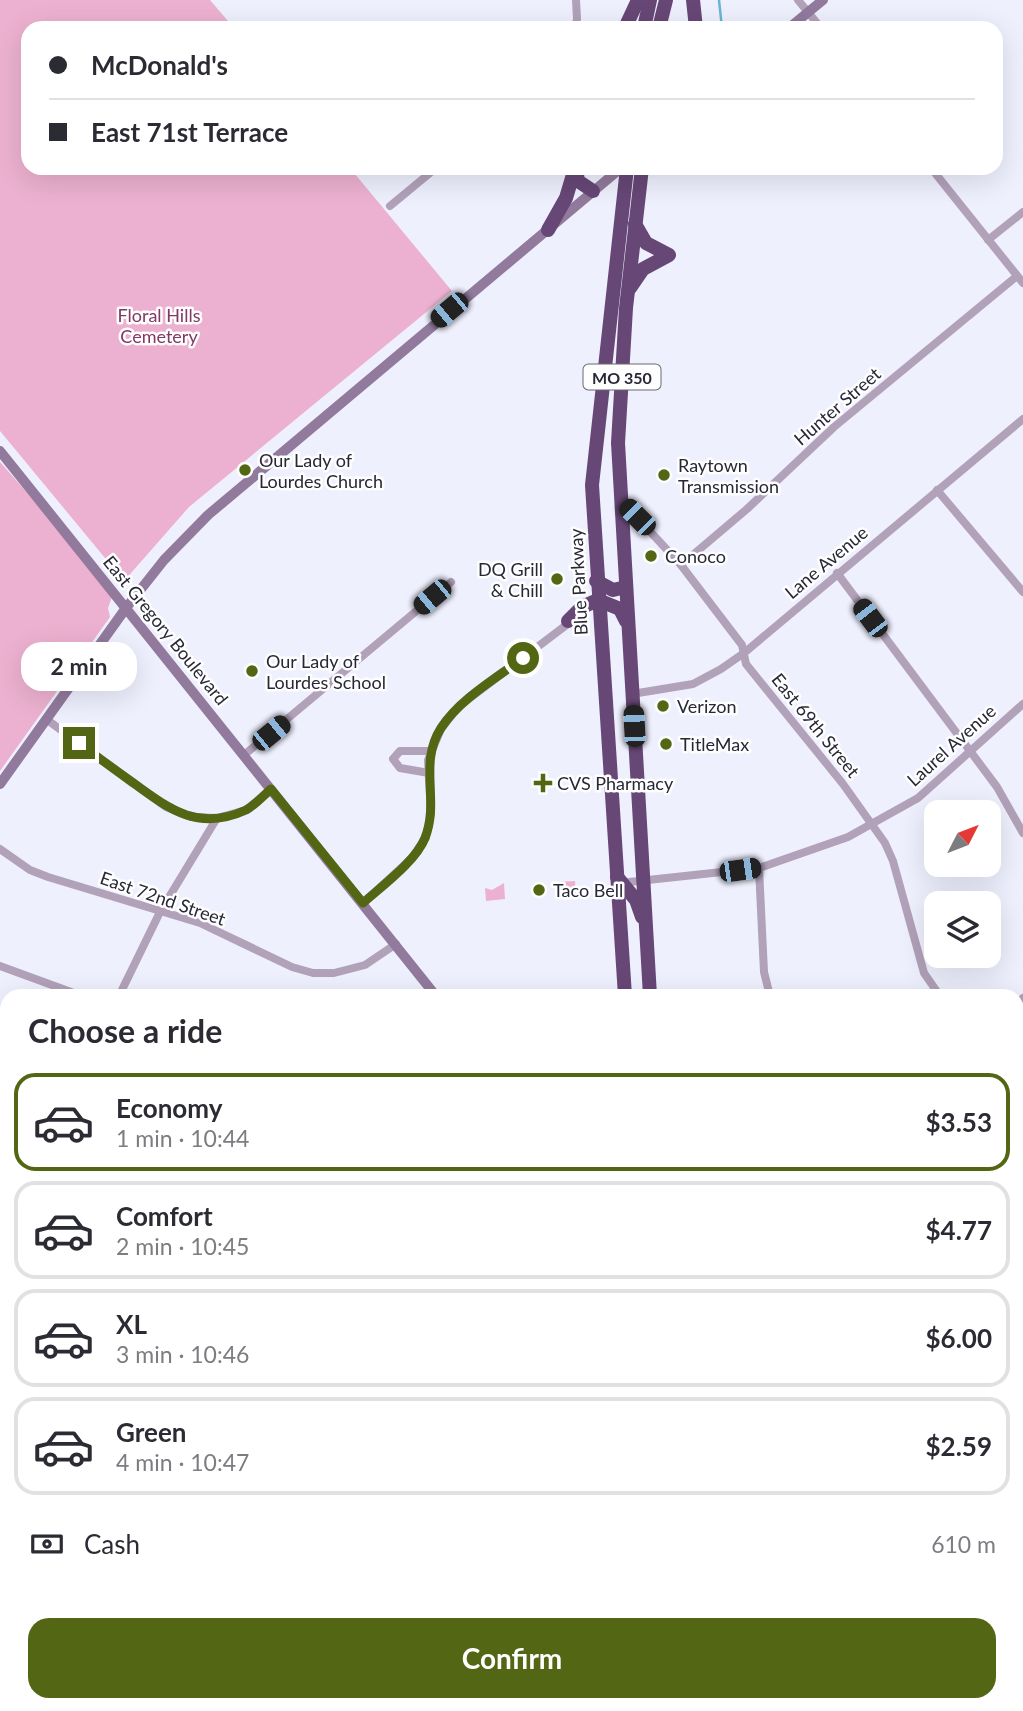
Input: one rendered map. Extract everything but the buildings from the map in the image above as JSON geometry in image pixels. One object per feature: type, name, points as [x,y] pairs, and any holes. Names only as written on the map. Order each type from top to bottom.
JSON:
[{"type":"highway","points":[[628,21],[638,0]]},
{"type":"highway","points":[[646,21],[650,0]]},
{"type":"highway","points":[[661,21],[666,0]]},
{"type":"highway","points":[[693,0],[695,21]]},
{"type":"highway","points":[[548,230],[566,198],[574,175]]},
{"type":"highway","points":[[577,175],[578,181],[593,191]]},
{"type":"highway","name":"Blue Parkway","points":[[625,989],[596,581],[592,485],[626,175]]},
{"type":"highway","name":"MO 350","points":[[641,175],[628,293],[618,443],[650,989]]},
{"type":"highway","points":[[628,293],[643,270],[669,255],[646,243],[635,224]]},
{"type":"highway","points":[[596,581],[613,590],[626,587]]},
{"type":"highway","points":[[568,622],[590,602],[598,600],[620,609],[629,629]]},
{"type":"highway","points":[[568,622],[584,615],[599,618]]},
{"type":"highway","points":[[619,881],[636,900],[646,928]]},
{"type":"main road","points":[[797,21],[823,0]]},
{"type":"main road","points":[[0,784],[126,608],[164,559],[208,515],[612,175]]},
{"type":"main road","name":"East Gregory Boulevard","points":[[0,452],[431,989]]},
{"type":"street","points":[[576,0],[577,21]]},
{"type":"street","points":[[798,0],[815,21]]},
{"type":"street","points":[[390,206],[428,175]]},
{"type":"street","points":[[937,175],[1020,280]]},
{"type":"street","points":[[988,240],[1023,212]]},
{"type":"street","name":"Hunter Street","points":[[681,565],[747,509],[834,427],[1020,280]]},
{"type":"street","name":"Lane Avenue","points":[[632,694],[693,684],[744,653],[1023,419]]},
{"type":"street","points":[[937,490],[1023,592]]},
{"type":"street","name":"East 69th Street","points":[[622,501],[681,565],[742,645],[746,664],[872,824],[893,861],[911,934],[924,973],[935,989]]},
{"type":"street","points":[[837,573],[997,787],[1023,832]]},
{"type":"street","points":[[244,755],[451,582]]},
{"type":"street","points":[[363,903],[421,847],[431,814],[431,751],[441,729],[458,707],[568,622]]},
{"type":"street","name":"Laurel Avenue","points":[[619,881],[759,868],[831,844],[918,798],[1023,704]]},
{"type":"street","points":[[47,719],[166,807],[191,817],[217,818],[246,810],[271,789]]},
{"type":"street","points":[[429,773],[400,768],[393,759],[400,751],[431,751]]},
{"type":"street","points":[[122,989],[160,912],[217,818]]},
{"type":"street","name":"East 72nd Street","points":[[0,849],[30,870],[201,923],[292,967],[313,973],[334,973],[365,965],[396,944]]},
{"type":"street","points":[[759,868],[764,972],[768,989]]},
{"type":"street","points":[[0,966],[63,989]]},
{"type":"green space","name":"Floral Hills Cemetery","points":[[0,0],[210,0],[228,21],[21,21],[21,175],[356,175],[452,291],[189,507],[124,581],[0,431]]},
{"type":"green space","points":[[0,462],[46,514],[112,597],[108,608],[110,617],[0,771]]},
{"type":"green space","points":[[575,881],[576,894],[557,895],[556,882]]},
{"type":"green space","points":[[504,883],[505,899],[486,901],[485,888],[492,890]]},
{"type":"waterway","points":[[719,0],[721,21]]},
{"type":"place","name":"Our Lady of Lourdes Church","points":[[245,470]]},
{"type":"place","name":"Raytown Transmission","points":[[664,475]]},
{"type":"place","name":"Conoco","points":[[651,556]]},
{"type":"place","name":"DQ Grill & Chill","points":[[557,579]]},
{"type":"place","name":"Our Lady of Lourdes School","points":[[252,671]]},
{"type":"place","name":"Verizon","points":[[663,706]]},
{"type":"place","name":"TitleMax","points":[[666,744]]},
{"type":"place","name":"CVS Pharmacy","points":[[543,783]]},
{"type":"place","name":"Taco Bell","points":[[539,890]]},
{"type":"route","points":[[79,743],[166,807],[191,817],[230,816],[246,810],[271,789],[363,903],[412,858],[426,837],[431,814],[429,760],[441,729],[458,707],[523,658]]}]
